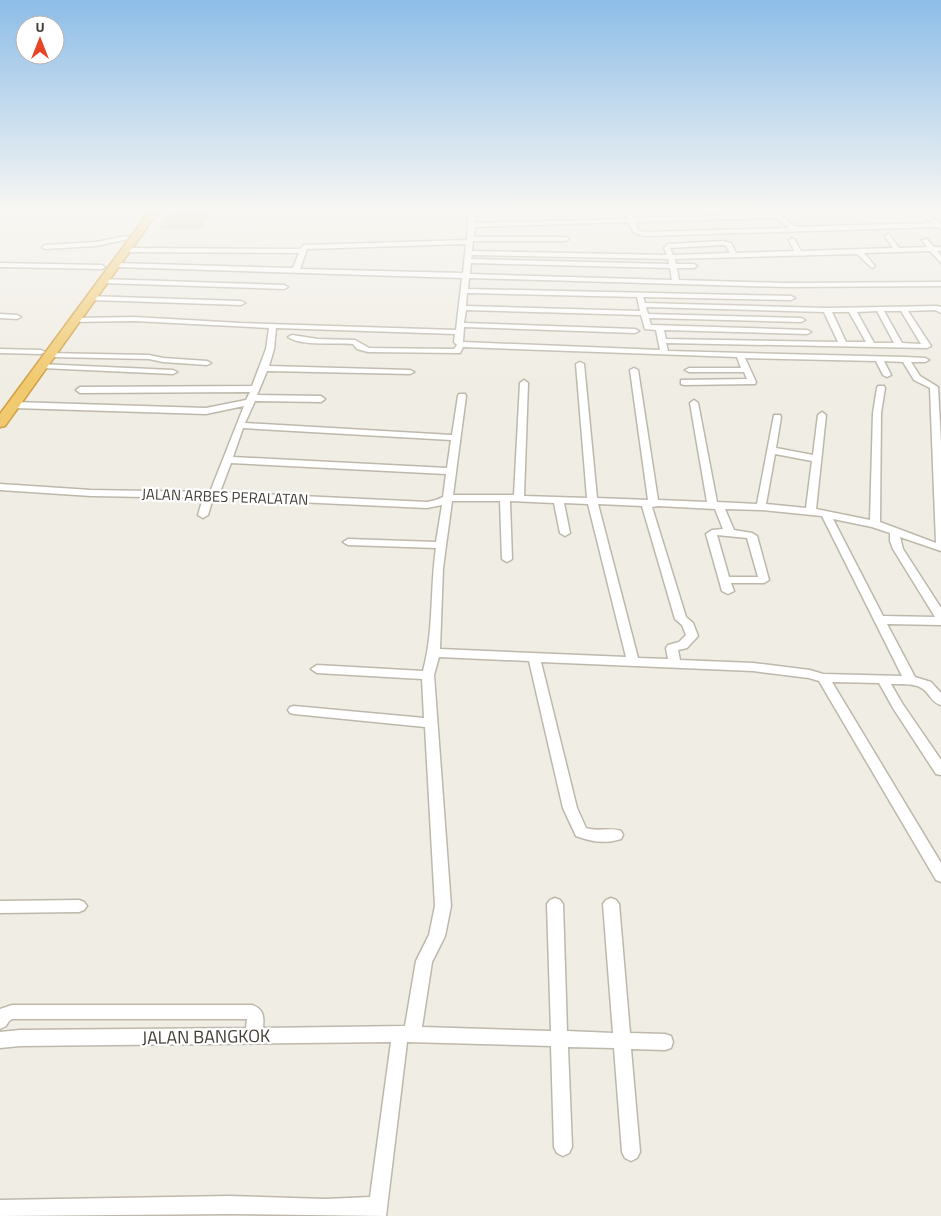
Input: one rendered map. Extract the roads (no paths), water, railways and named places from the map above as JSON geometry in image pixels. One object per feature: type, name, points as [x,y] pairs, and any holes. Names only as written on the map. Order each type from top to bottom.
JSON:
[{"type":"highway","points":[[0,423],[42,366],[45,353],[101,269]]},
{"type":"highway","points":[[0,408],[75,320],[113,269]]},
{"type":"street","points":[[228,269],[639,282],[699,283],[724,280],[786,285],[941,284]]},
{"type":"street","points":[[460,344],[458,342],[459,328],[466,269]]},
{"type":"street","points":[[674,269],[676,282]]},
{"type":"street","points":[[698,273],[699,283]]},
{"type":"street","points":[[104,282],[284,287]]},
{"type":"street","points":[[639,282],[646,327],[807,332]]},
{"type":"street","points":[[786,285],[816,357]]},
{"type":"street","points":[[463,291],[791,298]]},
{"type":"street","points":[[91,298],[242,303]]},
{"type":"street","points":[[461,308],[644,311],[937,308],[941,311]]},
{"type":"street","points":[[663,341],[926,346],[903,308]]},
{"type":"street","points":[[878,309],[900,346]]},
{"type":"street","points":[[827,310],[843,344]]},
{"type":"street","points":[[852,310],[871,345]]},
{"type":"street","points":[[644,311],[801,320]]},
{"type":"street","points":[[0,316],[17,317]]},
{"type":"street","points":[[75,320],[134,319],[273,325],[635,331]]},
{"type":"street","points":[[203,515],[264,368],[270,349],[273,325]]},
{"type":"street","points":[[660,328],[664,353]]},
{"type":"street","points":[[292,337],[318,341],[355,342],[360,347],[368,350],[455,352],[460,344]]},
{"type":"street","points":[[460,344],[664,353],[925,360]]},
{"type":"street","points":[[0,351],[149,357],[163,360],[207,363]]},
{"type":"street","points":[[684,382],[752,382],[740,355]]},
{"type":"street","points":[[879,359],[887,375]]},
{"type":"street","points":[[904,360],[917,378],[934,387],[941,544]]},
{"type":"street","points":[[580,364],[592,502],[633,662]]},
{"type":"street","points":[[42,366],[173,372]]},
{"type":"street","points":[[264,368],[410,372]]},
{"type":"street","points":[[634,370],[650,504],[681,619],[687,623],[692,636],[683,645],[672,648],[675,663]]},
{"type":"street","points":[[689,370],[747,370]]},
{"type":"street","points":[[519,498],[524,383]]},
{"type":"street","points":[[875,524],[877,413],[881,388]]},
{"type":"street","points":[[80,390],[253,396],[304,400],[321,399]]},
{"type":"street","points":[[14,405],[206,411],[253,396]]},
{"type":"street","points":[[0,1209],[228,1205],[377,1211],[406,1034],[424,961],[437,936],[443,906],[428,675],[434,653],[438,568],[462,396]]},
{"type":"street","points":[[694,404],[716,507],[730,533]]},
{"type":"street","points":[[811,511],[822,415]]},
{"type":"street","points":[[762,507],[770,450],[777,418]]},
{"type":"street","points":[[240,425],[455,438]]},
{"type":"street","points":[[770,450],[817,459]]},
{"type":"street","points":[[227,460],[451,471]]},
{"type":"street","name":"JALAN ARBES PERALATAN","points":[[0,487],[91,493],[212,495],[427,505],[439,503],[448,498],[519,498],[716,507],[762,507],[811,511],[875,524],[941,548]]},
{"type":"street","points":[[505,498],[508,559]]},
{"type":"street","points":[[559,501],[565,533]]},
{"type":"street","points":[[826,514],[880,620],[916,681],[933,690],[941,701]]},
{"type":"street","points":[[895,531],[895,541],[898,548],[941,617]]},
{"type":"street","points":[[725,580],[764,580],[752,536],[716,532],[711,534],[728,592]]},
{"type":"street","points":[[348,542],[442,545]]},
{"type":"street","points":[[880,620],[941,621]]},
{"type":"street","points":[[434,653],[753,667],[810,674],[823,678],[882,678],[941,683]]},
{"type":"street","points":[[534,658],[570,808],[581,832],[595,837],[616,835]]},
{"type":"street","points":[[317,669],[428,675]]},
{"type":"street","points":[[823,678],[941,876]]},
{"type":"street","points":[[882,678],[897,705],[941,770]]},
{"type":"street","points":[[294,710],[431,723]]},
{"type":"street","points":[[555,904],[563,1147]]},
{"type":"street","points":[[610,904],[631,1152]]},
{"type":"street","points":[[0,907],[79,906]]},
{"type":"street","points":[[0,1021],[3,1015],[12,1012],[252,1012],[256,1018],[253,1036]]},
{"type":"street","name":"JALAN BANGKOK","points":[[0,1040],[20,1038],[406,1034],[664,1042]]}]
